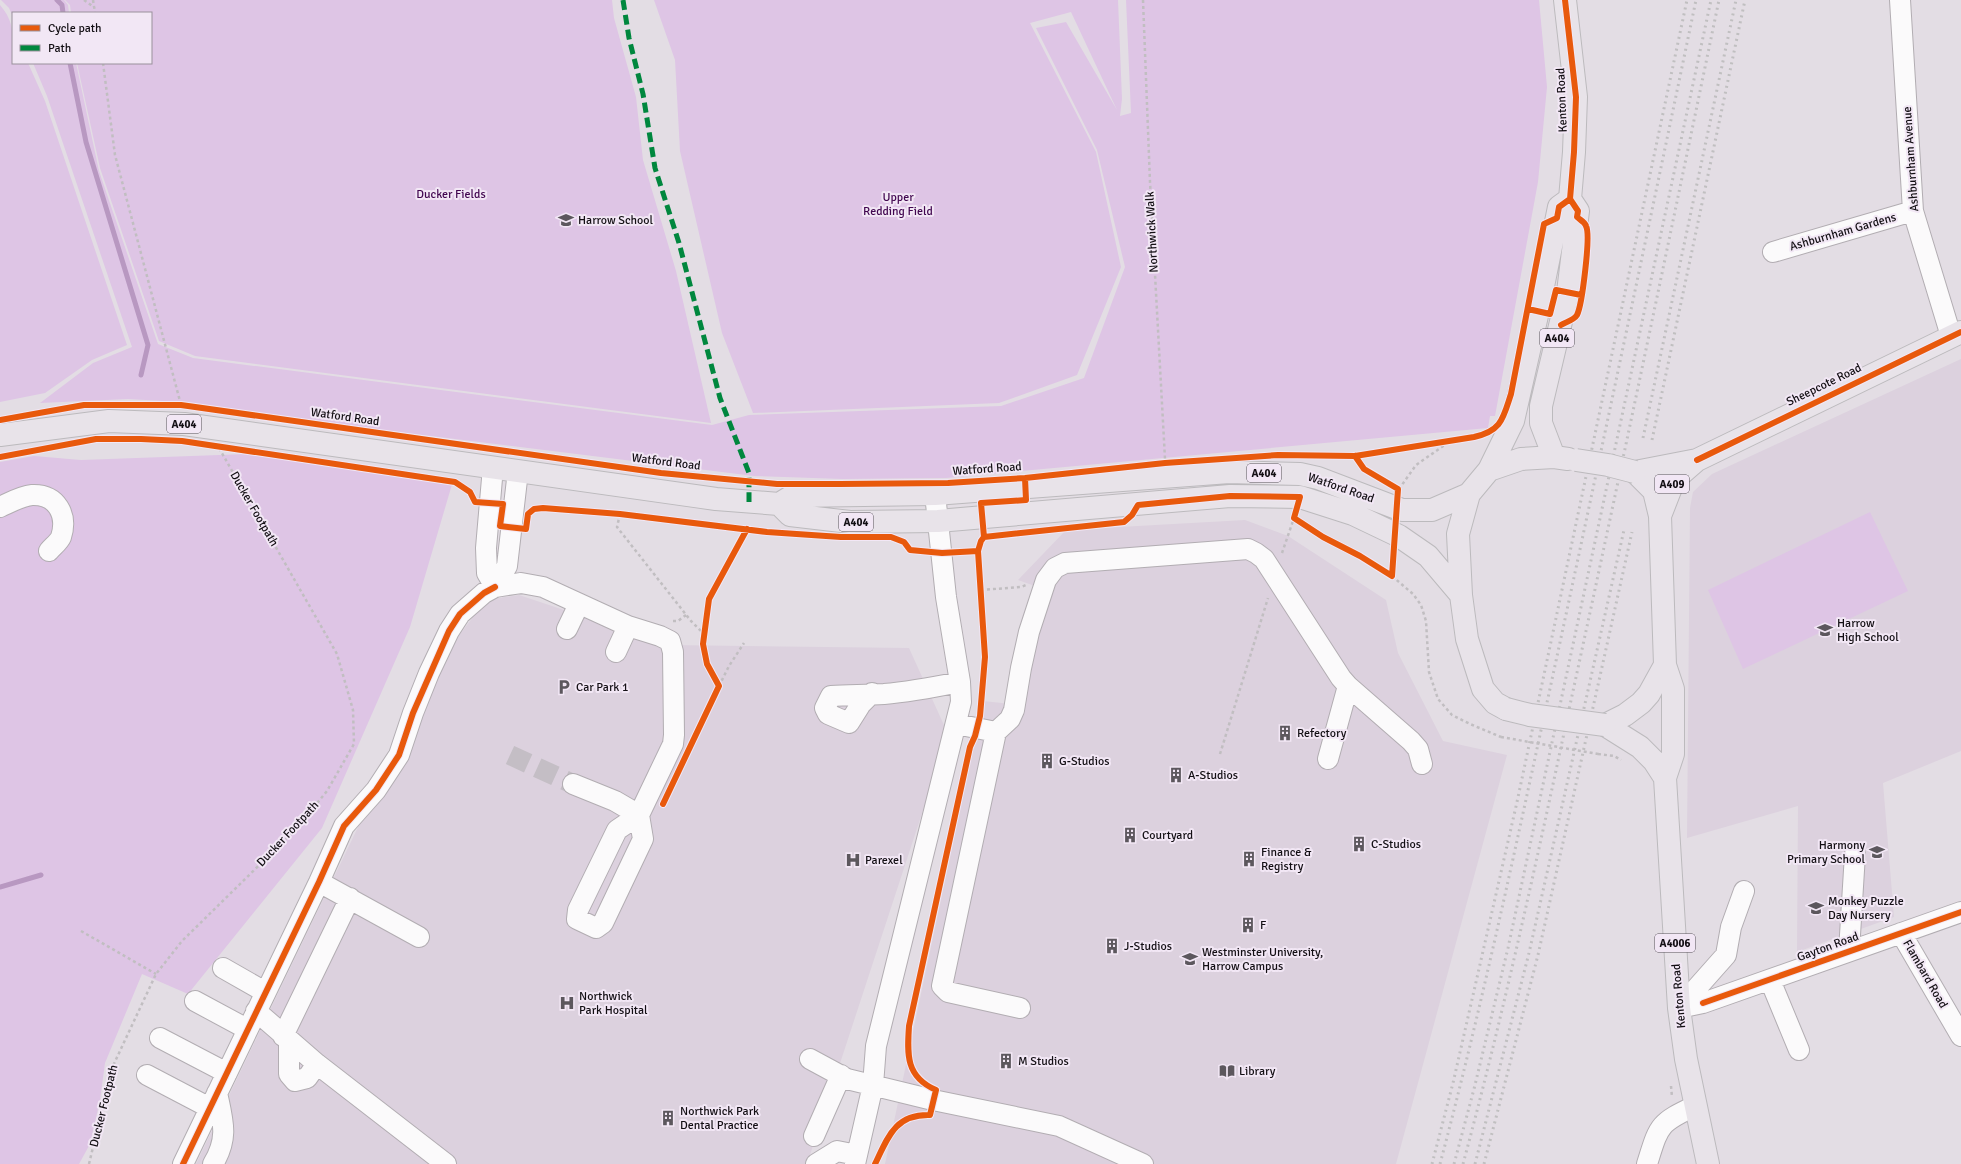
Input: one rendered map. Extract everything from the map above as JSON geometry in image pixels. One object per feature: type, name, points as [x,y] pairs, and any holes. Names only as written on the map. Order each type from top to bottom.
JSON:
[{"type":"main road","name":"Kenton Road","points":[[1554,457],[1540,423],[1541,406],[1570,280],[1578,210],[1570,199],[1574,152],[1576,97],[1565,0]]},
{"type":"main road","name":"A404","points":[[1489,470],[1513,421],[1538,311],[1559,207],[1570,199]]},
{"type":"main road","name":"Sheepcote Road","points":[[1635,472],[1697,460],[1956,334]]},
{"type":"main road","name":"Watford Road","points":[[0,435],[109,421],[184,424],[716,499],[779,504],[792,496],[935,494],[1228,472],[1300,474],[1318,478],[1402,510],[1432,510],[1469,494]]},
{"type":"main road","points":[[1660,516],[1654,491],[1635,472],[1608,465],[1554,457],[1521,459],[1489,470],[1469,494],[1458,534],[1461,595],[1467,639],[1483,689],[1495,703],[1506,709],[1530,715],[1606,725],[1626,715],[1641,703],[1649,694],[1665,665]]},
{"type":"main road","name":"Sheepcote Road","points":[[1660,516],[1674,480],[1697,460]]},
{"type":"main road","name":"Watford Road","points":[[779,504],[790,515],[850,522],[938,521],[1230,496],[1300,497],[1353,514],[1399,536],[1428,556],[1461,595]]},
{"type":"main road","name":"Kenton Road","points":[[1660,516],[1665,665],[1673,689],[1673,754],[1665,778],[1679,1008],[1686,1059],[1708,1164]]},
{"type":"main road","name":"Kenton Road","points":[[1606,725],[1640,747],[1654,761],[1665,778]]},
{"type":"street","name":"Ashburnham Avenue","points":[[1900,0],[1913,211],[1956,334]]},
{"type":"street","name":"Ashburnham Gardens","points":[[1772,252],[1913,211]]},
{"type":"street","points":[[494,467],[486,548],[487,573],[495,587]]},
{"type":"street","points":[[495,587],[507,566],[518,471]]},
{"type":"street","points":[[816,1164],[837,1151],[856,1160],[873,1085],[876,1046],[961,702],[960,682],[948,620],[935,494]]},
{"type":"street","points":[[0,507],[31,495],[42,496],[54,500],[61,509],[64,522],[60,539],[49,551]]},
{"type":"street","points":[[1020,1008],[948,992],[942,986],[996,732],[1010,719],[1014,710],[1029,632],[1046,580],[1055,568],[1065,563],[1248,549],[1256,553],[1264,559],[1275,575],[1340,678],[1411,741],[1418,750],[1422,764]]},
{"type":"street","points":[[183,1164],[319,882],[344,826],[376,790],[399,755],[418,700],[449,631],[460,614],[484,593],[495,587],[521,583],[543,587],[628,626],[660,636],[670,641],[673,652],[673,744],[639,815],[617,830],[578,910],[577,919],[596,928],[603,922],[644,839],[639,815],[615,801],[573,784]]},
{"type":"street","points":[[567,629],[579,604]]},
{"type":"street","points":[[616,652],[628,626]]},
{"type":"street","points":[[872,694],[903,692],[960,682]]},
{"type":"street","points":[[1328,759],[1348,686]]},
{"type":"street","points":[[956,724],[996,732]]},
{"type":"street","points":[[1849,951],[1855,854]]},
{"type":"street","points":[[319,882],[419,937]]},
{"type":"street","points":[[1679,1008],[1726,956],[1731,927],[1744,891]]},
{"type":"street","points":[[317,1064],[308,1078],[296,1081],[289,1074],[286,1038],[350,898]]},
{"type":"street","name":"Gayton Road","points":[[1679,1008],[1703,1003],[1961,912]]},
{"type":"street","name":"Flambard Road","points":[[1901,933],[1961,1036]]},
{"type":"street","points":[[223,968],[265,992]]},
{"type":"street","points":[[1770,980],[1799,1050]]},
{"type":"street","points":[[194,1001],[248,1029]]},
{"type":"street","points":[[256,1011],[317,1064],[446,1164]]},
{"type":"street","points":[[160,1038],[227,1073]]},
{"type":"street","points":[[810,1059],[848,1079],[933,1100],[1059,1126],[1143,1164]]},
{"type":"street","points":[[147,1075],[214,1100],[224,1124],[223,1146],[213,1164]]},
{"type":"street","points":[[814,1136],[841,1075]]},
{"type":"street","points":[[1647,1164],[1655,1140],[1663,1124],[1671,1117],[1695,1106]]},
{"type":"path","points":[[84,0],[95,8]]},
{"type":"path","points":[[93,0],[95,12]]},
{"type":"path","points":[[103,64],[115,155],[168,356],[184,404],[174,405]]},
{"type":"path","points":[[1433,444],[1452,442]]},
{"type":"path","points":[[1396,489],[1416,465],[1452,442]]},
{"type":"path","points":[[211,446],[226,448]]},
{"type":"path","points":[[1157,464],[1172,462]]},
{"type":"path","points":[[610,513],[627,515]]},
{"type":"path","points":[[620,514],[617,527],[691,622],[704,633]]},
{"type":"path","points":[[1220,754],[1275,575],[1296,519],[1323,537],[1360,556],[1392,576],[1413,594],[1421,605],[1426,621],[1429,672],[1438,699],[1452,715],[1502,737],[1598,754]]},
{"type":"path","points":[[1392,569],[1392,576]]},
{"type":"path","points":[[981,590],[1020,587],[1028,584],[1035,578],[1046,580]]},
{"type":"path","points":[[718,686],[744,643]]},
{"type":"path","points":[[81,931],[156,974]]},
{"type":"shaded area","name":"Harrow High School","points":[[1961,359],[1961,751],[1883,783],[1894,917],[1797,952],[1798,806],[1687,838],[1690,508],[1693,492],[1712,474]]},
{"type":"shaded area","name":"Westminster University, Harrow Campus","points":[[1245,520],[1288,536],[1386,600],[1398,653],[1443,741],[1507,755],[1396,1164],[885,1164],[983,701],[1021,705],[1041,627],[1049,591],[1018,580],[1066,530]]},
{"type":"shaded area","name":"Northwick Park Hospital","points":[[519,595],[669,645],[909,648],[948,734],[807,1164],[196,1164],[435,667],[486,600]]},
{"type":"green space","points":[[1,0],[64,0],[68,5],[69,12],[12,12],[12,15],[9,8]]},
{"type":"green space","name":"Ducker Fields","points":[[65,0],[612,0],[614,18],[636,97],[643,160],[676,271],[711,423],[195,356],[159,341],[100,168],[77,64],[152,64],[152,12],[71,12],[70,5]]},
{"type":"green space","name":"Upper Redding Field","points":[[654,0],[1118,0],[1122,99],[1120,116],[1131,113],[1126,0],[1539,0],[1547,87],[1538,182],[1495,416],[1490,416],[1488,428],[946,478],[843,479],[754,476],[374,429],[181,402],[128,399],[40,403],[93,363],[132,347],[47,96],[33,64],[76,64],[99,171],[158,344],[193,358],[712,425],[749,415],[1001,406],[1084,378],[1125,267],[1097,150],[1036,28],[1066,22],[1117,110],[1071,12],[1030,23],[1096,152],[1121,267],[1077,375],[999,403],[753,413],[722,333],[680,151],[675,60]]},
{"type":"green space","points":[[0,5],[11,25],[12,64],[28,64],[45,101],[127,345],[92,360],[45,393],[0,402]]},
{"type":"green space","points":[[247,454],[453,481],[410,627],[322,828],[188,994],[142,974],[105,1063],[100,1100],[90,1144],[79,1164],[0,1164],[0,462],[34,456],[81,460]]},
{"type":"green space","points":[[1870,512],[1908,591],[1743,669],[1708,590]]},
{"type":"waterway","points":[[57,0],[62,5],[63,12]]},
{"type":"waterway","points":[[70,64],[86,142],[148,345],[141,375]]},
{"type":"waterway","points":[[0,887],[41,875]]},
{"type":"tunnel","points":[[510,755],[573,784]]},
{"type":"railway","points":[[1432,1164],[1453,1083],[1517,802],[1687,0]]},
{"type":"railway","points":[[1440,1164],[1481,998],[1519,832],[1696,0]]},
{"type":"railway","points":[[1454,1164],[1474,1089],[1508,948],[1711,0]]},
{"type":"railway","points":[[1463,1164],[1493,1047],[1534,869],[1629,432],[1719,0]]},
{"type":"railway","points":[[1643,438],[1736,0]]},
{"type":"railway","points":[[1652,440],[1745,0]]},
{"type":"railway","points":[[1475,1164],[1529,953],[1624,530]]},
{"type":"railway","points":[[1484,1164],[1538,955],[1632,532]]},
{"type":"marked path","points":[[623,0],[629,38],[643,94],[655,168],[679,243],[720,398],[749,473],[749,502]]},
{"type":"cycle path","points":[[1561,325],[1576,317],[1579,309],[1585,270],[1587,242],[1587,232],[1584,222],[1577,217],[1578,211],[1570,199],[1574,152],[1576,97],[1565,0]]},
{"type":"cycle path","points":[[0,420],[84,405],[181,405],[661,473],[777,484],[948,483],[1025,478],[1165,463],[1278,455],[1355,456],[1474,437],[1496,427],[1503,417],[1511,394],[1544,224],[1557,218],[1559,207],[1570,199]]},
{"type":"cycle path","points":[[1528,309],[1550,314],[1556,290],[1581,295]]},
{"type":"cycle path","points":[[1697,460],[1961,332]]},
{"type":"cycle path","points":[[0,457],[96,439],[182,441],[455,482],[470,492],[475,502],[503,504],[500,526],[526,529],[528,514],[534,509],[543,508],[620,514],[767,532],[841,537],[891,537],[904,542],[910,550],[942,553],[978,551],[984,537]]},
{"type":"cycle path","points":[[984,537],[1124,522],[1132,515],[1138,505],[1230,496],[1300,497],[1294,518],[1323,537],[1360,556],[1392,576],[1398,489],[1364,469],[1355,456]]},
{"type":"cycle path","points":[[984,537],[981,503],[1026,500],[1025,478]]},
{"type":"cycle path","points":[[663,804],[719,686],[707,664],[703,644],[709,599],[747,529]]},
{"type":"cycle path","points":[[875,1164],[894,1129],[908,1118],[930,1115],[936,1090],[926,1085],[919,1079],[910,1064],[908,1046],[909,1026],[970,747],[975,736],[980,716],[985,657],[978,551]]},
{"type":"cycle path","points":[[183,1164],[319,882],[344,826],[376,790],[399,755],[413,713],[449,631],[460,614],[484,593],[495,587]]},
{"type":"cycle path","points":[[1703,1003],[1961,912]]},
{"type":"place","name":"Harrow School","points":[[566,220]]},
{"type":"place","name":"Harrow High School","points":[[1825,630]]},
{"type":"place","name":"Car Park 1","points":[[564,687]]},
{"type":"place","name":"Refectory","points":[[1285,733]]},
{"type":"place","name":"G-Studios","points":[[1047,761]]},
{"type":"place","name":"A-Studios","points":[[1176,775]]},
{"type":"place","name":"Courtyard","points":[[1130,835]]},
{"type":"place","name":"C-Studios","points":[[1359,844]]},
{"type":"place","name":"Harmony Primary School","points":[[1877,852]]},
{"type":"place","name":"Finance & Registry","points":[[1249,859]]},
{"type":"place","name":"Parexel","points":[[853,860]]},
{"type":"place","name":"Monkey Puzzle Day Nursery","points":[[1816,908]]},
{"type":"place","name":"F","points":[[1248,925]]},
{"type":"place","name":"J-Studios","points":[[1112,946]]},
{"type":"place","name":"Westminster University, Harrow Campus","points":[[1190,959]]},
{"type":"place","name":"Northwick Park Hospital","points":[[567,1003]]},
{"type":"place","name":"M Studios","points":[[1006,1061]]},
{"type":"place","name":"Library","points":[[1227,1071]]},
{"type":"place","name":"Northwick Park Dental Practice","points":[[668,1118]]}]
